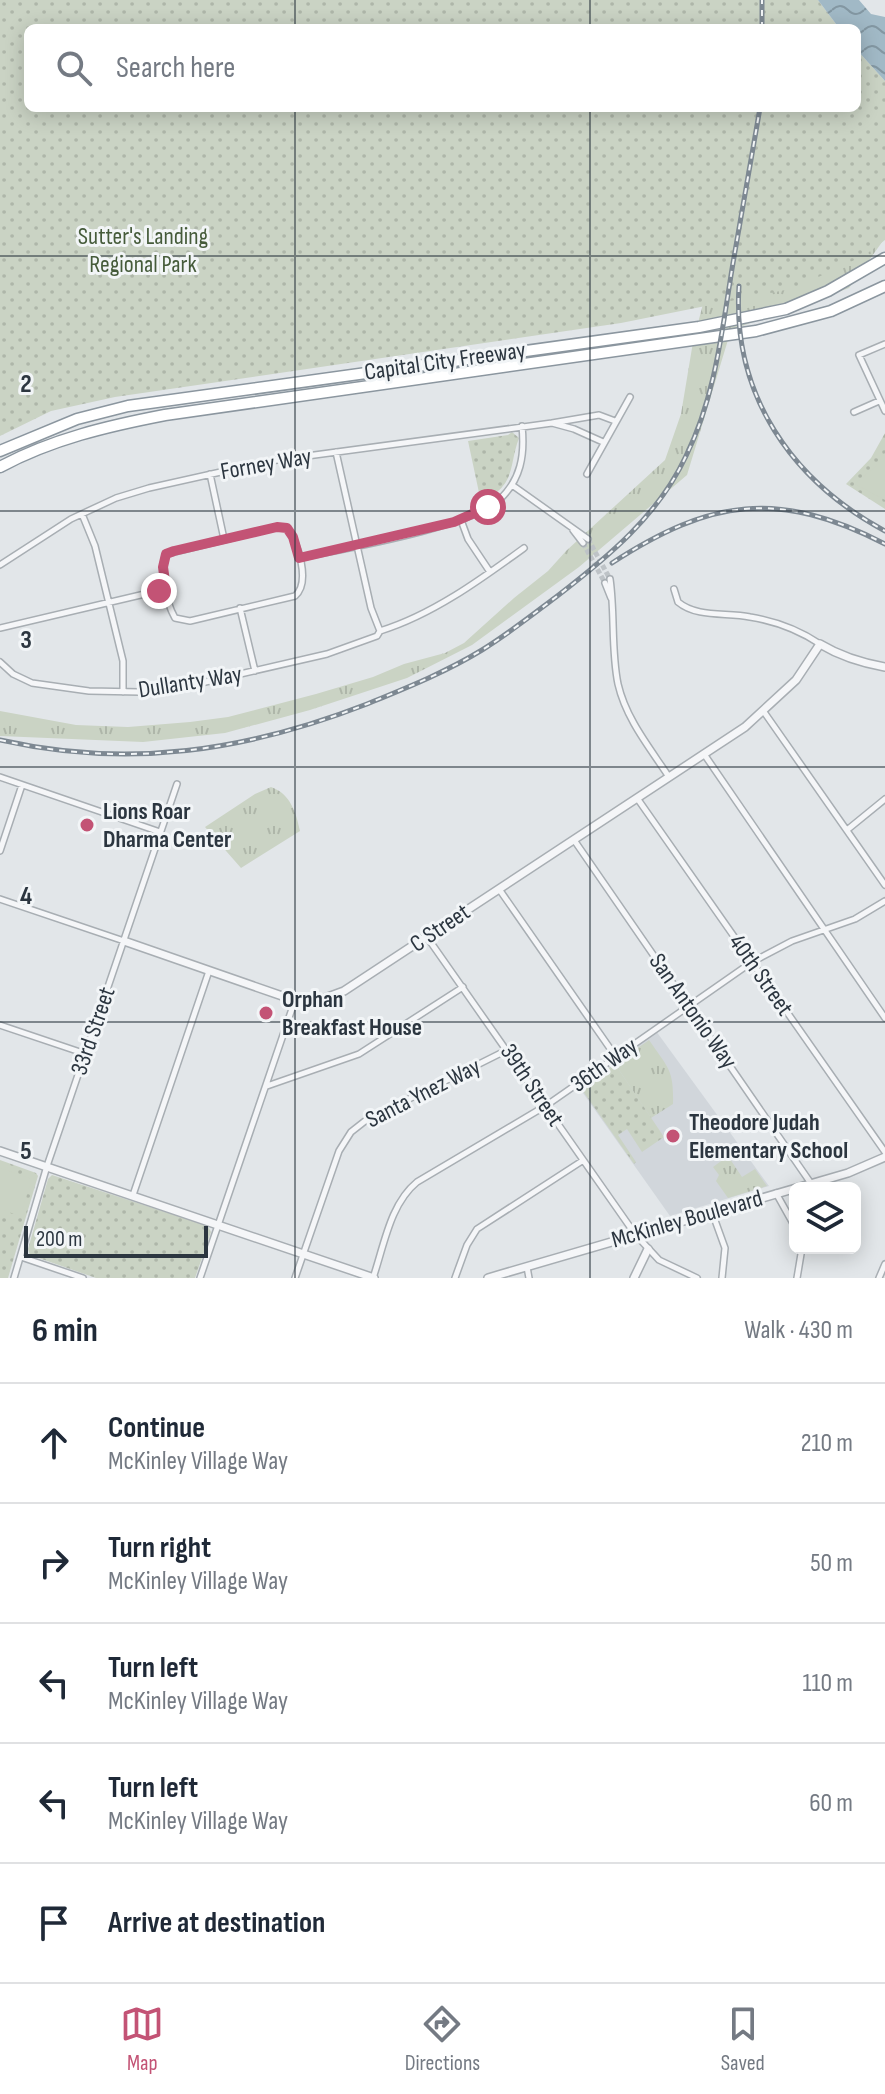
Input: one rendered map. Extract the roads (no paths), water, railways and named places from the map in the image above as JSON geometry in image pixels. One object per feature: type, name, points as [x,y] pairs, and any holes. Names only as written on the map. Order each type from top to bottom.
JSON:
[{"type":"highway","name":"Capital City Freeway","points":[[0,451],[77,419],[128,406],[699,327],[786,309],[828,291],[885,258]]},
{"type":"highway","name":"Capital City Freeway","points":[[0,467],[64,439],[114,425],[165,415],[756,331],[831,311],[885,286]]},
{"type":"street","points":[[885,344],[859,355],[885,411]]},
{"type":"street","points":[[587,474],[630,397]]},
{"type":"street","points":[[854,412],[879,401]]},
{"type":"street","name":"Forney Way","points":[[0,565],[82,514],[149,488],[270,461],[599,415],[615,421]]},
{"type":"street","name":"Forney Way","points":[[552,423],[603,442]]},
{"type":"street","points":[[299,558],[461,520],[497,502],[512,485],[523,454],[522,426]]},
{"type":"street","points":[[336,452],[371,608],[380,631]]},
{"type":"street","points":[[210,474],[224,539]]},
{"type":"street","points":[[512,485],[567,523],[586,541]]},
{"type":"street","points":[[82,514],[95,546],[123,661],[123,692]]},
{"type":"street","points":[[461,520],[468,539],[490,572]]},
{"type":"street","points":[[277,527],[287,528],[299,558],[304,584],[295,596],[183,621],[172,613],[163,567],[166,554],[277,527]]},
{"type":"street","name":"Dullanty Way","points":[[0,662],[13,674],[32,683],[123,692],[175,689],[327,654],[377,636],[380,631],[405,623],[524,548]]},
{"type":"street","points":[[607,581],[614,656],[625,706],[669,777]]},
{"type":"street","points":[[0,628],[166,589]]},
{"type":"street","points":[[674,589],[678,602],[694,611],[764,620],[797,631],[855,661],[885,667]]},
{"type":"street","points":[[240,608],[255,671]]},
{"type":"street","name":"C Street","points":[[0,899],[295,1000],[317,1001],[337,995],[764,712],[796,680],[820,644]]},
{"type":"street","points":[[764,712],[885,885]]},
{"type":"street","points":[[704,754],[885,1018]]},
{"type":"street","points":[[0,777],[160,832]]},
{"type":"street","name":"33rd Street","points":[[14,1278],[47,1166],[177,784]]},
{"type":"street","points":[[0,851],[22,785]]},
{"type":"street","name":"40th Street","points":[[637,798],[885,1155]]},
{"type":"street","points":[[847,830],[885,799]]},
{"type":"street","name":"San Antonio Way","points":[[574,840],[810,1182]]},
{"type":"street","points":[[499,889],[616,1057]]},
{"type":"street","name":"36th Way","points":[[374,1278],[396,1210],[406,1192],[417,1182],[547,1105],[752,962],[792,941],[855,919],[885,901]]},
{"type":"street","name":"39th Street","points":[[427,937],[635,1234],[668,1266],[697,1278]]},
{"type":"street","points":[[133,1195],[209,971]]},
{"type":"street","points":[[266,1086],[359,1054],[463,987]]},
{"type":"street","points":[[200,1278],[295,1000]]},
{"type":"street","points":[[0,1025],[86,1054]]},
{"type":"street","name":"Santa Ynez Way","points":[[295,1278],[339,1151],[351,1132],[365,1121],[507,1050]]},
{"type":"street","points":[[0,1151],[374,1278]]},
{"type":"street","name":"McKinley Boulevard","points":[[810,1182],[848,1173],[885,1155]]},
{"type":"street","points":[[455,1278],[467,1245],[477,1229],[582,1161]]},
{"type":"street","name":"McKinley Boulevard","points":[[488,1278],[789,1188]]},
{"type":"street","points":[[775,1192],[789,1218]]},
{"type":"street","points":[[711,1211],[725,1248],[722,1278]]},
{"type":"street","points":[[634,1278],[648,1249]]},
{"type":"street","points":[[797,1278],[801,1254]]},
{"type":"street","points":[[21,1257],[83,1278]]},
{"type":"street","points":[[879,1278],[885,1264]]},
{"type":"street","points":[[527,1266],[529,1278]]},
{"type":"water","points":[[818,0],[859,0],[871,14],[885,17],[885,81],[861,54],[861,24],[836,24]]},
{"type":"tunnel","points":[[588,539],[610,579]]},
{"type":"tunnel","points":[[583,543],[605,583]]},
{"type":"railway","points":[[762,0],[762,24]]},
{"type":"railway","points":[[0,740],[48,749],[141,754],[232,744],[277,734],[367,704],[454,665],[511,631],[594,567],[630,534],[661,498],[675,478],[696,433],[717,361],[759,112]]},
{"type":"railway","points":[[739,286],[739,326],[746,363],[774,431],[822,487],[852,511],[885,531]]},
{"type":"railway","points":[[612,563],[681,525],[714,514],[746,509],[778,509],[811,515],[847,526],[885,544]]},
{"type":"place","name":"Lions Roar Dharma Center","points":[[87,825]]},
{"type":"place","name":"Orphan Breakfast House","points":[[266,1013]]},
{"type":"place","name":"Theodore Judah Elementary School","points":[[673,1136]]},
{"type":"park label","name":"Sutter's Landing Regional Park","points":[[143,250]]}]
